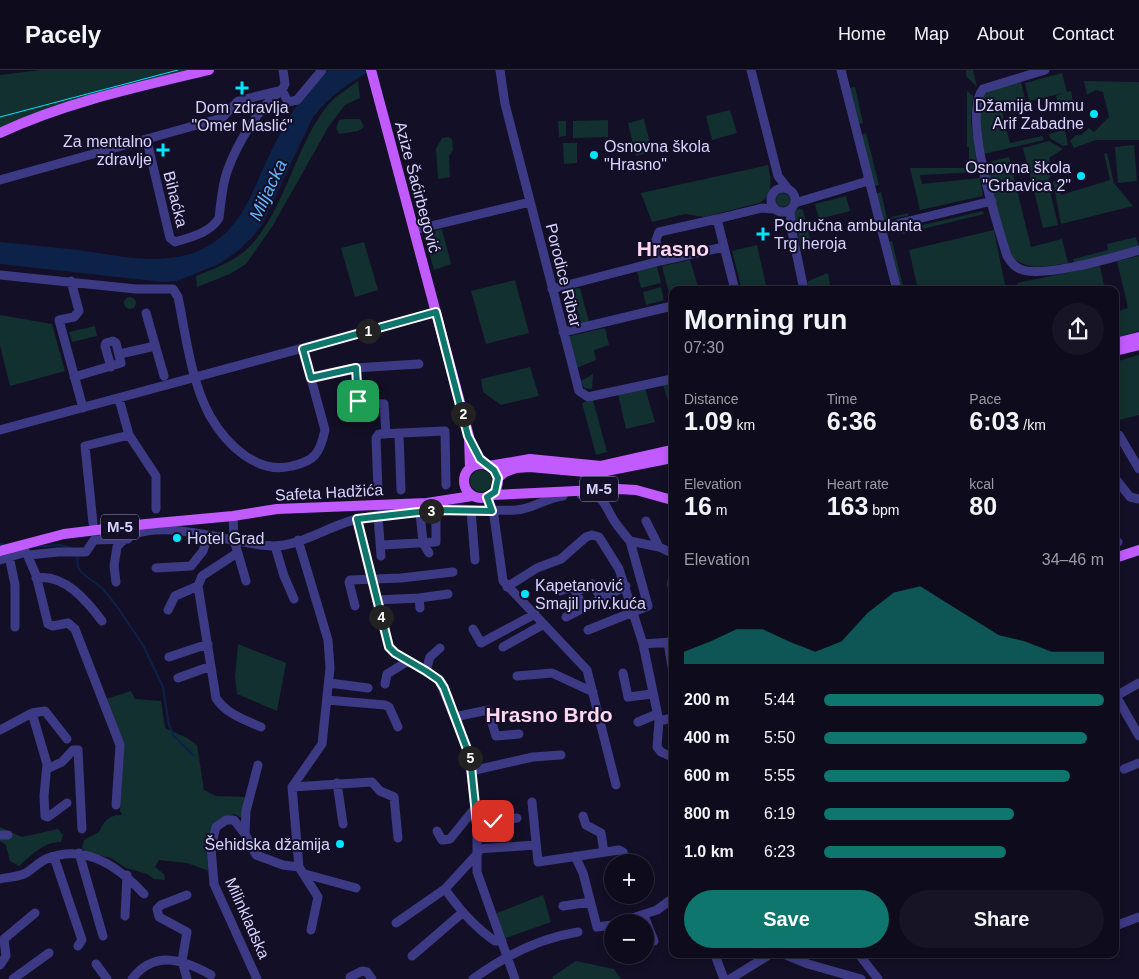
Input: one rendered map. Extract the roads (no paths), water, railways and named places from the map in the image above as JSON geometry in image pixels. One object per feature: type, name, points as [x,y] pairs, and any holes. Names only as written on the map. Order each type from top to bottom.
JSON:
[{"type":"main road","points":[[0,133],[45,114],[81,103],[209,70]]},
{"type":"main road","name":"Azize Šaćirbegović","points":[[373,74],[468,436],[470,468]]},
{"type":"main road","points":[[1119,342],[1139,337]]},
{"type":"main road","points":[[1119,350],[1139,345]]},
{"type":"main road","name":"Azize Šaćirbegović","points":[[468,436],[477,454],[488,465]]},
{"type":"main road","points":[[472,496],[464,487],[466,472],[480,464],[488,465],[530,459],[601,466],[669,451]]},
{"type":"main road","points":[[489,496],[505,472],[522,468],[596,473],[669,459]]},
{"type":"main road","points":[[488,465],[498,481]]},
{"type":"main road","name":"M-5","points":[[498,481],[506,490],[524,492]]},
{"type":"main road","name":"Safeta Hadžića","points":[[427,503],[453,492],[464,482]]},
{"type":"main road","name":"M-5","points":[[472,496],[524,492],[627,489],[669,499]]},
{"type":"main road","name":"Safeta Hadžića","points":[[3,556],[64,534],[292,508],[427,503],[472,496]]},
{"type":"main road","points":[[1119,557],[1139,550]]},
{"type":"street","points":[[0,180],[147,141],[222,118],[238,101],[282,90],[285,84],[283,70]]},
{"type":"street","points":[[282,90],[288,102],[297,100],[322,70]]},
{"type":"street","name":"Porodice Ribar","points":[[500,70],[505,104],[579,391],[584,396],[595,397],[669,379]]},
{"type":"street","points":[[752,70],[778,176],[777,190]]},
{"type":"street","points":[[841,70],[895,286]]},
{"type":"street","points":[[1045,70],[983,90],[979,94],[976,105],[977,136],[1007,256],[1020,270],[1052,270],[1139,250]]},
{"type":"street","name":"Bihaćka","points":[[147,141],[170,238],[175,242],[202,232],[216,224],[219,218],[223,186],[233,156],[268,100],[282,90]]},
{"type":"street","points":[[778,176],[788,189],[791,205],[792,232],[803,286]]},
{"type":"street","points":[[660,261],[656,240],[659,232],[772,205],[791,205],[868,181]]},
{"type":"street","points":[[772,205],[772,194],[777,190],[788,189]]},
{"type":"street","points":[[880,228],[992,201]]},
{"type":"street","points":[[414,230],[530,202]]},
{"type":"street","points":[[716,219],[734,286]]},
{"type":"street","points":[[552,289],[660,261],[724,247]]},
{"type":"street","points":[[0,275],[136,289],[170,289],[175,291],[197,378],[210,416],[233,445],[252,461],[276,469],[310,461],[320,448],[325,430],[303,349]]},
{"type":"street","points":[[71,281],[79,311],[74,316],[59,320],[83,408]]},
{"type":"street","points":[[563,332],[669,307]]},
{"type":"street","points":[[0,430],[436,312]]},
{"type":"street","points":[[146,313],[164,376]]},
{"type":"street","points":[[74,377],[111,367],[121,363],[120,354],[115,342],[106,343],[111,367]]},
{"type":"street","points":[[120,354],[155,346]]},
{"type":"street","points":[[311,378],[356,368],[419,364]]},
{"type":"street","points":[[356,368],[358,401],[362,403],[384,404],[386,434]]},
{"type":"street","points":[[119,399],[129,436],[155,473],[156,509]]},
{"type":"street","points":[[378,490],[376,438],[379,434],[445,431],[446,485]]},
{"type":"street","points":[[399,434],[401,490]]},
{"type":"street","points":[[1119,435],[1139,469]]},
{"type":"street","points":[[93,523],[85,446],[129,436]]},
{"type":"street","points":[[1119,483],[1130,497],[1139,499]]},
{"type":"street","points":[[524,492],[528,508]]},
{"type":"street","points":[[489,496],[503,581],[585,668],[593,692],[616,786]]},
{"type":"street","points":[[116,582],[114,566],[118,547],[138,532],[154,530],[208,535],[275,546],[357,519],[436,510],[492,511],[528,508],[553,497],[596,496],[607,504],[612,516],[630,541],[648,606],[588,630]]},
{"type":"street","points":[[382,545],[437,541],[436,510]]},
{"type":"street","points":[[471,510],[475,560]]},
{"type":"street","points":[[420,512],[423,543],[429,554]]},
{"type":"street","points":[[233,516],[234,540],[246,581]]},
{"type":"street","points":[[378,516],[382,545],[381,556]]},
{"type":"street","points":[[357,519],[389,647],[439,680],[466,743],[477,824],[477,872],[515,979]]},
{"type":"street","points":[[646,520],[659,546]]},
{"type":"street","points":[[156,568],[191,566],[203,551],[208,535]]},
{"type":"street","points":[[507,586],[537,568],[561,558],[586,537],[592,535],[599,537],[614,558],[626,586],[643,644],[658,718],[658,750],[669,755]]},
{"type":"street","points":[[15,628],[15,585],[3,556],[26,552],[29,555],[86,552],[94,540],[128,539]]},
{"type":"street","points":[[298,540],[328,640],[330,654],[328,700],[322,744],[292,787],[302,870],[319,901],[311,930]]},
{"type":"street","points":[[630,541],[659,546],[669,551]]},
{"type":"street","points":[[275,546],[284,576],[294,599]]},
{"type":"street","points":[[237,553],[202,576],[198,586],[216,698],[221,706],[261,727]]},
{"type":"street","points":[[29,555],[46,621],[53,626],[72,624],[116,733],[121,755],[116,805]]},
{"type":"street","points":[[355,606],[349,581],[453,572]]},
{"type":"street","points":[[36,578],[44,577],[61,581],[91,606],[102,621]]},
{"type":"street","points":[[576,592],[592,584],[602,599]]},
{"type":"street","points":[[168,610],[176,596],[198,586]]},
{"type":"street","points":[[560,591],[572,586],[584,608]]},
{"type":"street","points":[[566,618],[626,586]]},
{"type":"street","points":[[377,600],[448,594]]},
{"type":"street","points":[[418,598],[420,608]]},
{"type":"street","points":[[473,629],[481,643],[535,614]]},
{"type":"street","points":[[503,648],[544,624]]},
{"type":"street","points":[[643,644],[669,642]]},
{"type":"street","points":[[169,657],[208,644]]},
{"type":"street","points":[[426,671],[430,657],[440,648]]},
{"type":"street","points":[[385,684],[387,674],[408,661]]},
{"type":"street","points":[[178,678],[212,666]]},
{"type":"street","points":[[517,676],[552,673],[593,692]]},
{"type":"street","points":[[623,673],[628,697],[652,694]]},
{"type":"street","points":[[329,683],[368,688]]},
{"type":"street","points":[[1119,694],[1139,684]]},
{"type":"street","points":[[328,700],[385,705],[389,708],[398,727]]},
{"type":"street","points":[[1119,701],[1139,736]]},
{"type":"street","points":[[0,730],[40,710],[50,714],[57,729],[67,739]]},
{"type":"street","points":[[454,717],[488,710],[496,736],[519,734]]},
{"type":"street","points":[[32,713],[47,769],[44,796],[45,816],[48,817],[67,803]]},
{"type":"street","points":[[638,722],[669,718]]},
{"type":"street","points":[[47,769],[62,762],[73,750],[78,750],[82,829]]},
{"type":"street","points":[[471,771],[533,758],[561,755]]},
{"type":"street","points":[[1124,769],[1139,763]]},
{"type":"street","points":[[245,834],[246,811],[258,765]]},
{"type":"street","points":[[292,787],[372,782],[380,791],[392,795],[396,801],[398,838]]},
{"type":"street","points":[[337,783],[344,824]]},
{"type":"street","points":[[532,802],[538,862],[621,850],[623,854]]},
{"type":"street","points":[[438,831],[442,840],[450,839],[475,808]]},
{"type":"street","points":[[583,816],[586,825],[601,833],[604,852]]},
{"type":"street","points":[[477,824],[517,818]]},
{"type":"street","name":"Milinkladska","points":[[257,979],[214,884],[211,860],[212,842],[216,827],[231,819],[245,834],[256,855],[356,888]]},
{"type":"street","points":[[396,923],[444,889],[478,851],[535,845]]},
{"type":"street","points":[[79,853],[103,936]]},
{"type":"street","points":[[0,880],[26,873],[44,860],[79,853],[109,863],[127,875],[144,894]]},
{"type":"street","points":[[575,856],[583,873],[597,927],[604,926]]},
{"type":"street","points":[[54,857],[82,940],[78,946]]},
{"type":"street","points":[[126,916],[127,875]]},
{"type":"street","points":[[444,889],[462,913],[488,937],[495,941],[502,940]]},
{"type":"street","points":[[186,895],[161,904],[157,909],[159,917],[187,932],[182,961],[187,979]]},
{"type":"street","points":[[563,906],[590,902]]},
{"type":"street","points":[[647,914],[669,902]]},
{"type":"street","points":[[0,965],[6,956],[4,939],[35,913]]},
{"type":"street","points":[[412,956],[462,913]]},
{"type":"street","points":[[1119,924],[1139,917]]},
{"type":"street","points":[[473,979],[508,956],[561,935],[578,932]]},
{"type":"street","points":[[13,979],[49,954]]},
{"type":"street","points":[[716,958],[724,979]]},
{"type":"street","points":[[730,979],[762,958]]},
{"type":"street","points":[[793,958],[861,979]]},
{"type":"street","points":[[862,958],[878,979]]},
{"type":"street","points":[[132,979],[148,963],[182,961],[211,975]]},
{"type":"street","points":[[96,964],[107,979]]},
{"type":"street","points":[[350,977],[362,971],[367,972],[372,979]]},
{"type":"water","name":"Miljacka","points":[[329,70],[373,70],[340,90],[313,117],[262,225],[239,250],[219,264],[177,281],[162,282],[0,264],[0,242],[153,259],[171,258],[205,248],[221,237],[240,216],[289,118],[317,81]]},
{"type":"waterway","points":[[0,544],[7,545]]},
{"type":"waterway","points":[[32,547],[60,545],[71,548]]},
{"type":"waterway","points":[[77,555],[78,567],[82,573],[102,588],[143,645],[163,687],[169,725],[174,736],[194,756]]},
{"type":"tram line","points":[[0,117],[178,70]]},
{"type":"place","name":"Dom zdravlja \"Omer Maslić\"","points":[[242,88]]},
{"type":"place","name":"Džamija Ummu Arif Zabadne","points":[[1094,114]]},
{"type":"place","name":"Za mentalno zdravlje","points":[[163,150]]},
{"type":"place","name":"Osnovna škola \"Hrasno\"","points":[[594,155]]},
{"type":"place","name":"Osnovna škola \"Grbavica 2\"","points":[[1081,176]]},
{"type":"place","name":"Područna ambulanta Trg heroja","points":[[763,234]]},
{"type":"place","name":"Hotel Grad","points":[[177,538]]},
{"type":"place","name":"Kapetanović Smajil priv.kuća","points":[[525,594]]},
{"type":"place","name":"Šehidska džamija","points":[[340,844]]},
{"type":"district","name":"Hrasno","points":[[673,249]]},
{"type":"district","name":"Hrasno Brdo","points":[[549,715]]}]
